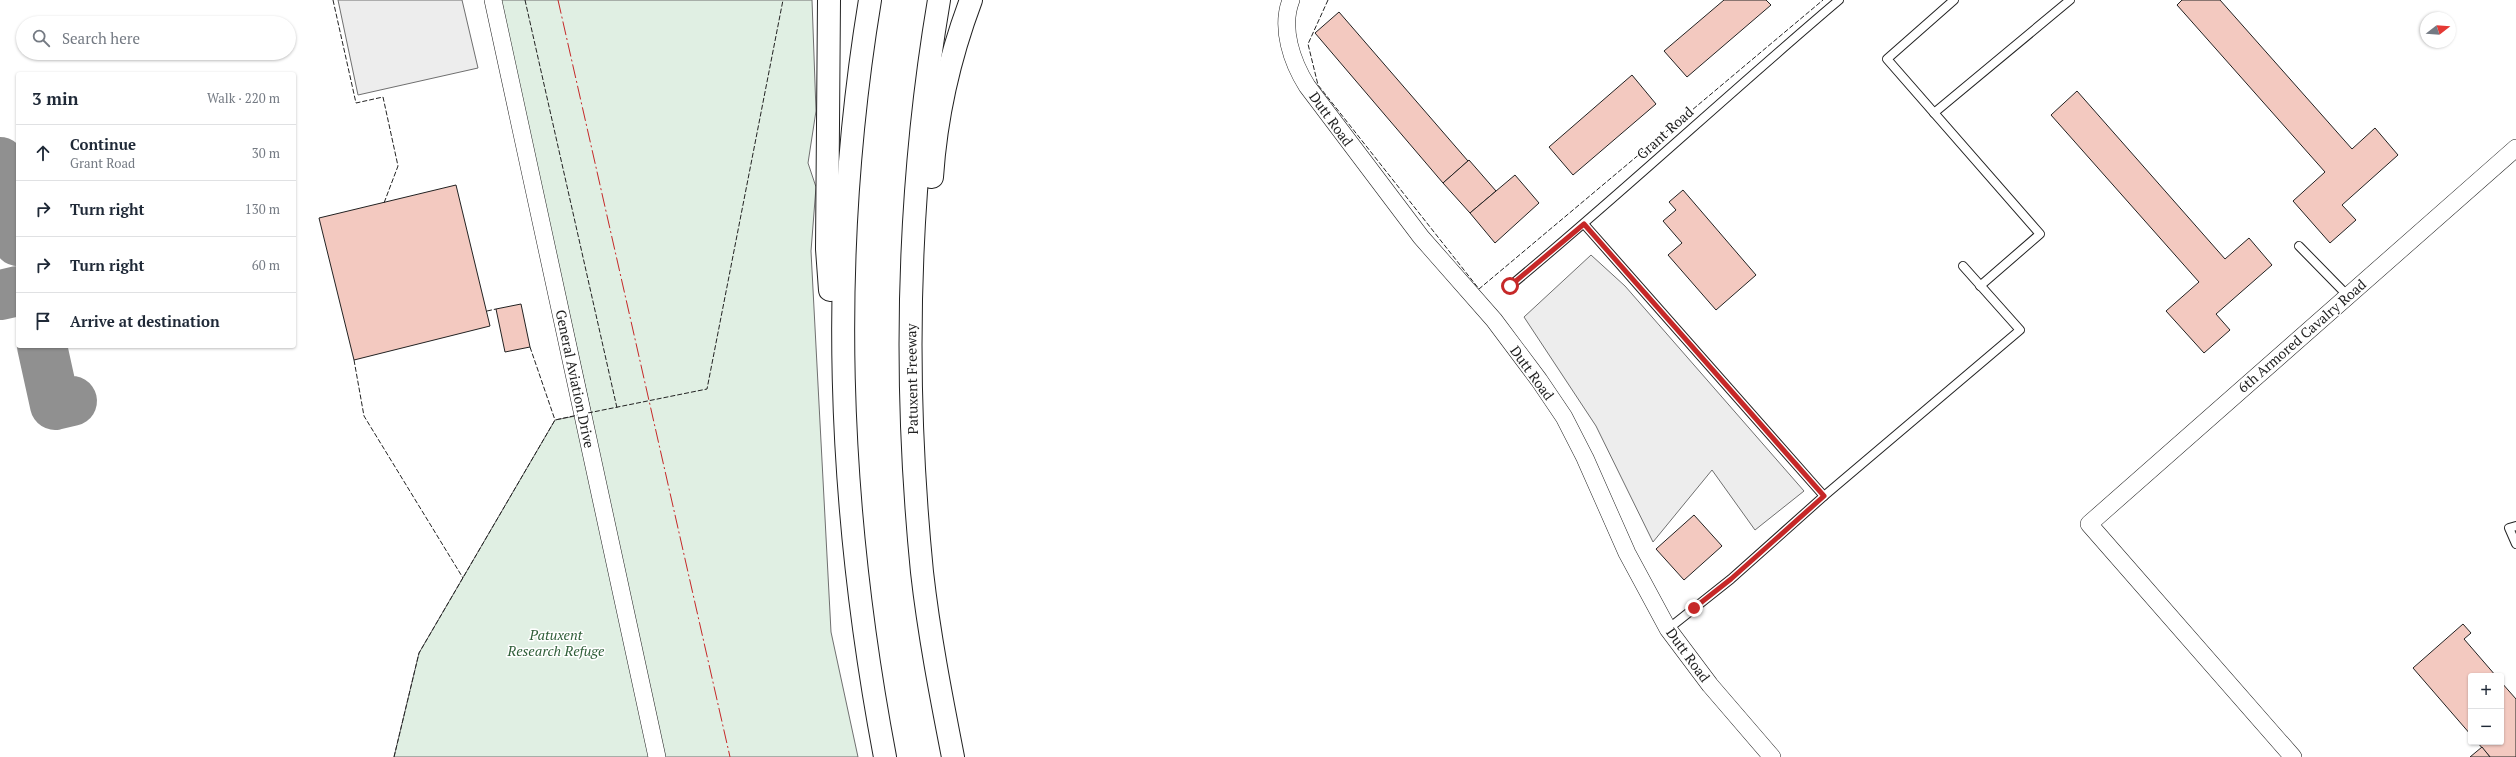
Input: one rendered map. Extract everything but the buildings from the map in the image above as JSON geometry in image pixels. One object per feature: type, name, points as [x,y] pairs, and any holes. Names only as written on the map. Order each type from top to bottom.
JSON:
[{"type":"highway","points":[[829,0],[827,250],[835,381],[857,585],[871,685],[884,757]]},
{"type":"highway","points":[[848,491],[843,380],[843,250],[850,147],[870,0]]},
{"type":"highway","name":"Patuxent Freeway","points":[[939,0],[919,144],[911,253],[910,373],[915,485],[922,573],[937,671],[953,757]]},
{"type":"highway","points":[[915,485],[926,254],[934,146],[947,79],[971,0]]},
{"type":"street","name":"General Aviation Drive","points":[[493,0],[657,757]]},
{"type":"street","name":"Dutt Road","points":[[1291,0],[1288,21],[1288,41],[1299,72],[1341,133],[1421,237],[1494,320],[1556,405],[1585,458],[1627,553],[1668,629],[1710,685],[1772,757]]},
{"type":"street","name":"6th Armored Cavalry Road","points":[[2293,757],[2089,524],[2516,148]]},
{"type":"lane","name":"Grant Road","points":[[1510,286],[1584,224],[1697,122],[1839,0]]},
{"type":"lane","points":[[1954,0],[1887,59],[2040,234],[1980,286]]},
{"type":"lane","points":[[1934,113],[2070,0]]},
{"type":"lane","points":[[1584,224],[1824,496]]},
{"type":"lane","points":[[2300,246],[2348,296]]},
{"type":"lane","points":[[1668,629],[1731,579],[1824,496],[2020,330],[1963,266]]},
{"type":"lane","points":[[2516,526],[2509,528],[2516,544]]},
{"type":"green space","name":"Patuxent Research Refuge","points":[[500,0],[812,0],[816,111],[808,163],[816,187],[811,251],[831,632],[858,757],[394,757],[419,653],[555,420],[591,413]]},
{"type":"shaded area","points":[[338,0],[462,0],[478,68],[358,95]]},
{"type":"shaded area","points":[[1591,255],[1625,286],[1804,491],[1755,530],[1712,470],[1653,542],[1596,426],[1524,317]]},
{"type":"taxiway","points":[[0,162],[16,232]]},
{"type":"taxiway","points":[[0,295],[16,291]]},
{"type":"taxiway","points":[[42,348],[55,405],[72,401]]},
{"type":"fence","points":[[333,0],[356,103],[383,97],[398,166],[384,203]]},
{"type":"fence","points":[[525,0],[617,408]]},
{"type":"fence","points":[[588,413],[707,389],[783,0]]},
{"type":"fence","points":[[1328,0],[1308,44],[1318,85],[1479,289],[1823,0]]},
{"type":"fence","points":[[487,311],[496,309]]},
{"type":"fence","points":[[530,347],[555,420]]},
{"type":"fence","points":[[354,360],[364,416],[463,578]]},
{"type":"fence","points":[[394,757],[419,653],[555,420],[578,415]]},
{"type":"power","points":[[558,0],[730,757]]},
{"type":"route","points":[[1510,286],[1584,224],[1824,496],[1731,579],[1694,608]]}]
